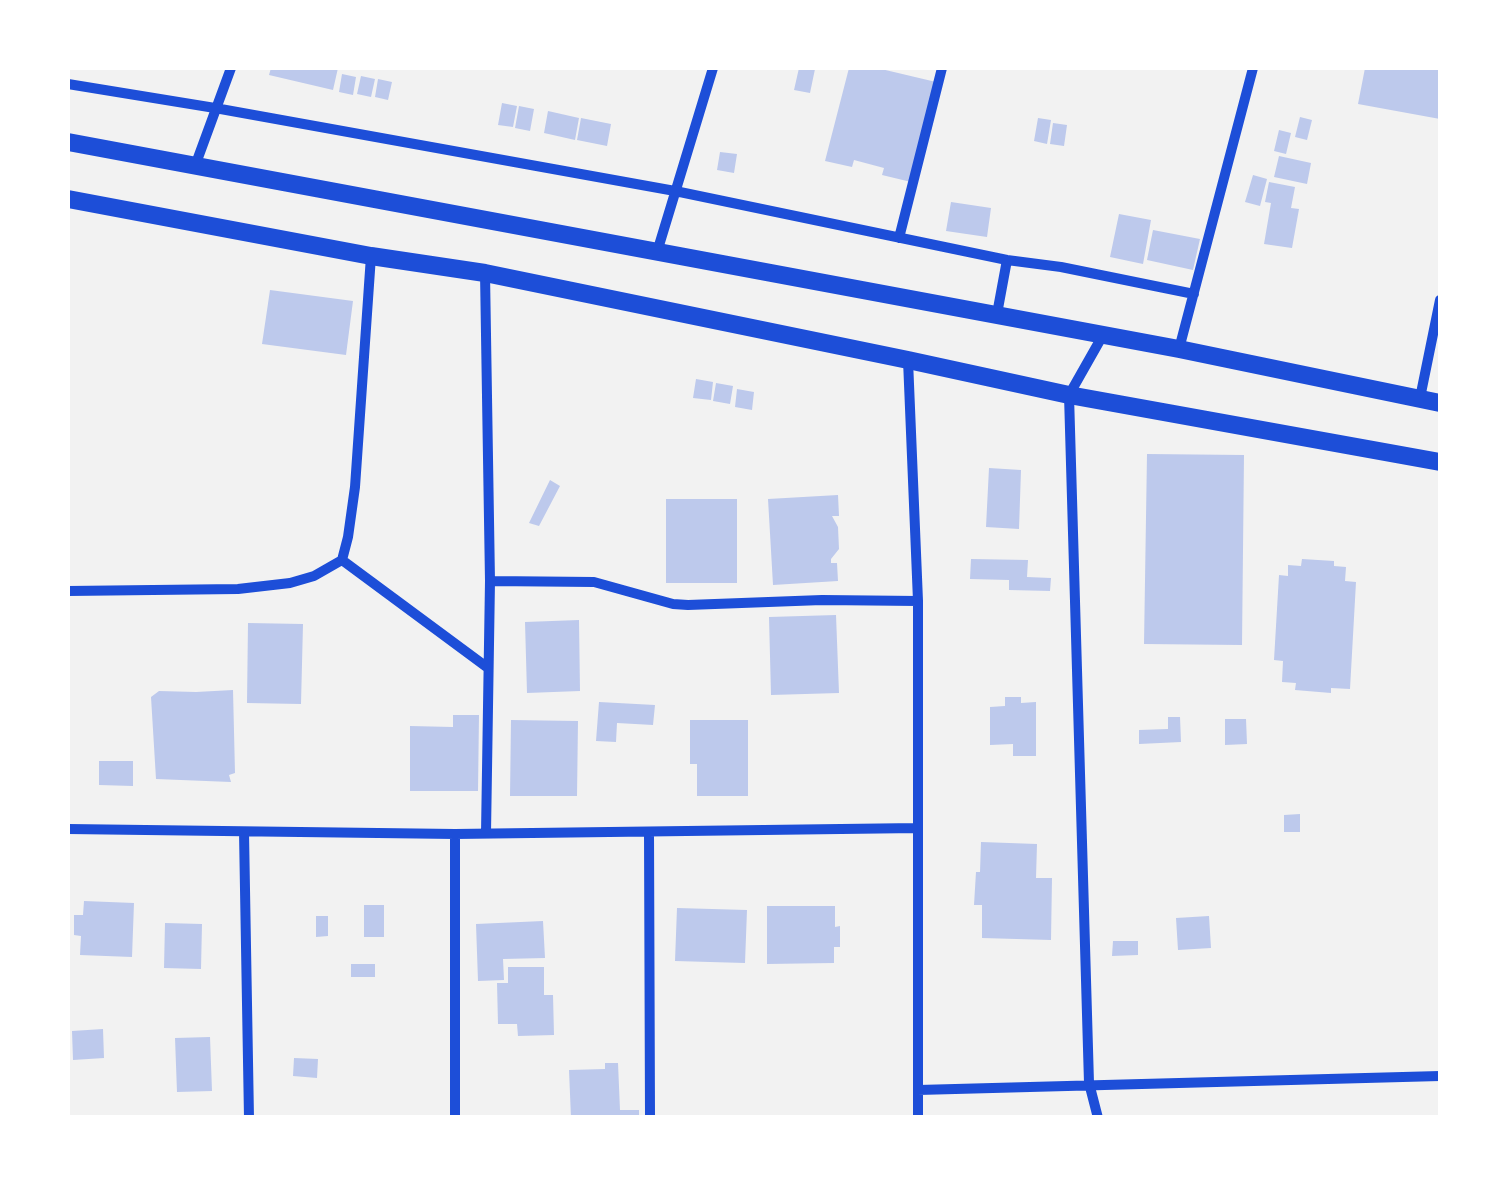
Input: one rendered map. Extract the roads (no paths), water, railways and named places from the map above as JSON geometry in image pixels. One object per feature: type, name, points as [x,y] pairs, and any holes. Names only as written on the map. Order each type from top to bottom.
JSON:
[{"type":"main road","points":[[68,142],[996,314],[1440,402]]},
{"type":"main road","points":[[68,200],[485,273],[1069,395],[1440,462]]},
{"type":"street","points":[[194,166],[230,68]]},
{"type":"street","points":[[657,252],[713,68]]},
{"type":"street","points":[[900,238],[942,68]]},
{"type":"street","points":[[1179,349],[1253,68]]},
{"type":"street","points":[[68,84],[676,191],[1194,294]]},
{"type":"street","points":[[68,591],[238,589],[314,576],[342,560],[355,486],[371,256]]},
{"type":"street","points":[[996,314],[1008,260]]},
{"type":"street","points":[[485,273],[490,581],[486,834]]},
{"type":"street","points":[[1420,398],[1440,300]]},
{"type":"street","points":[[1098,1118],[1089,1084],[1069,395],[1102,335]]},
{"type":"street","points":[[908,360],[918,602],[918,1118]]},
{"type":"street","points":[[342,560],[488,668]]},
{"type":"street","points":[[490,581],[594,582],[688,605],[822,600],[918,602]]},
{"type":"street","points":[[68,830],[486,834],[918,828]]},
{"type":"street","points":[[244,832],[249,1118]]},
{"type":"street","points":[[649,832],[650,1118]]},
{"type":"street","points":[[455,834],[455,1118]]},
{"type":"street","points":[[918,1090],[1440,1076]]}]
